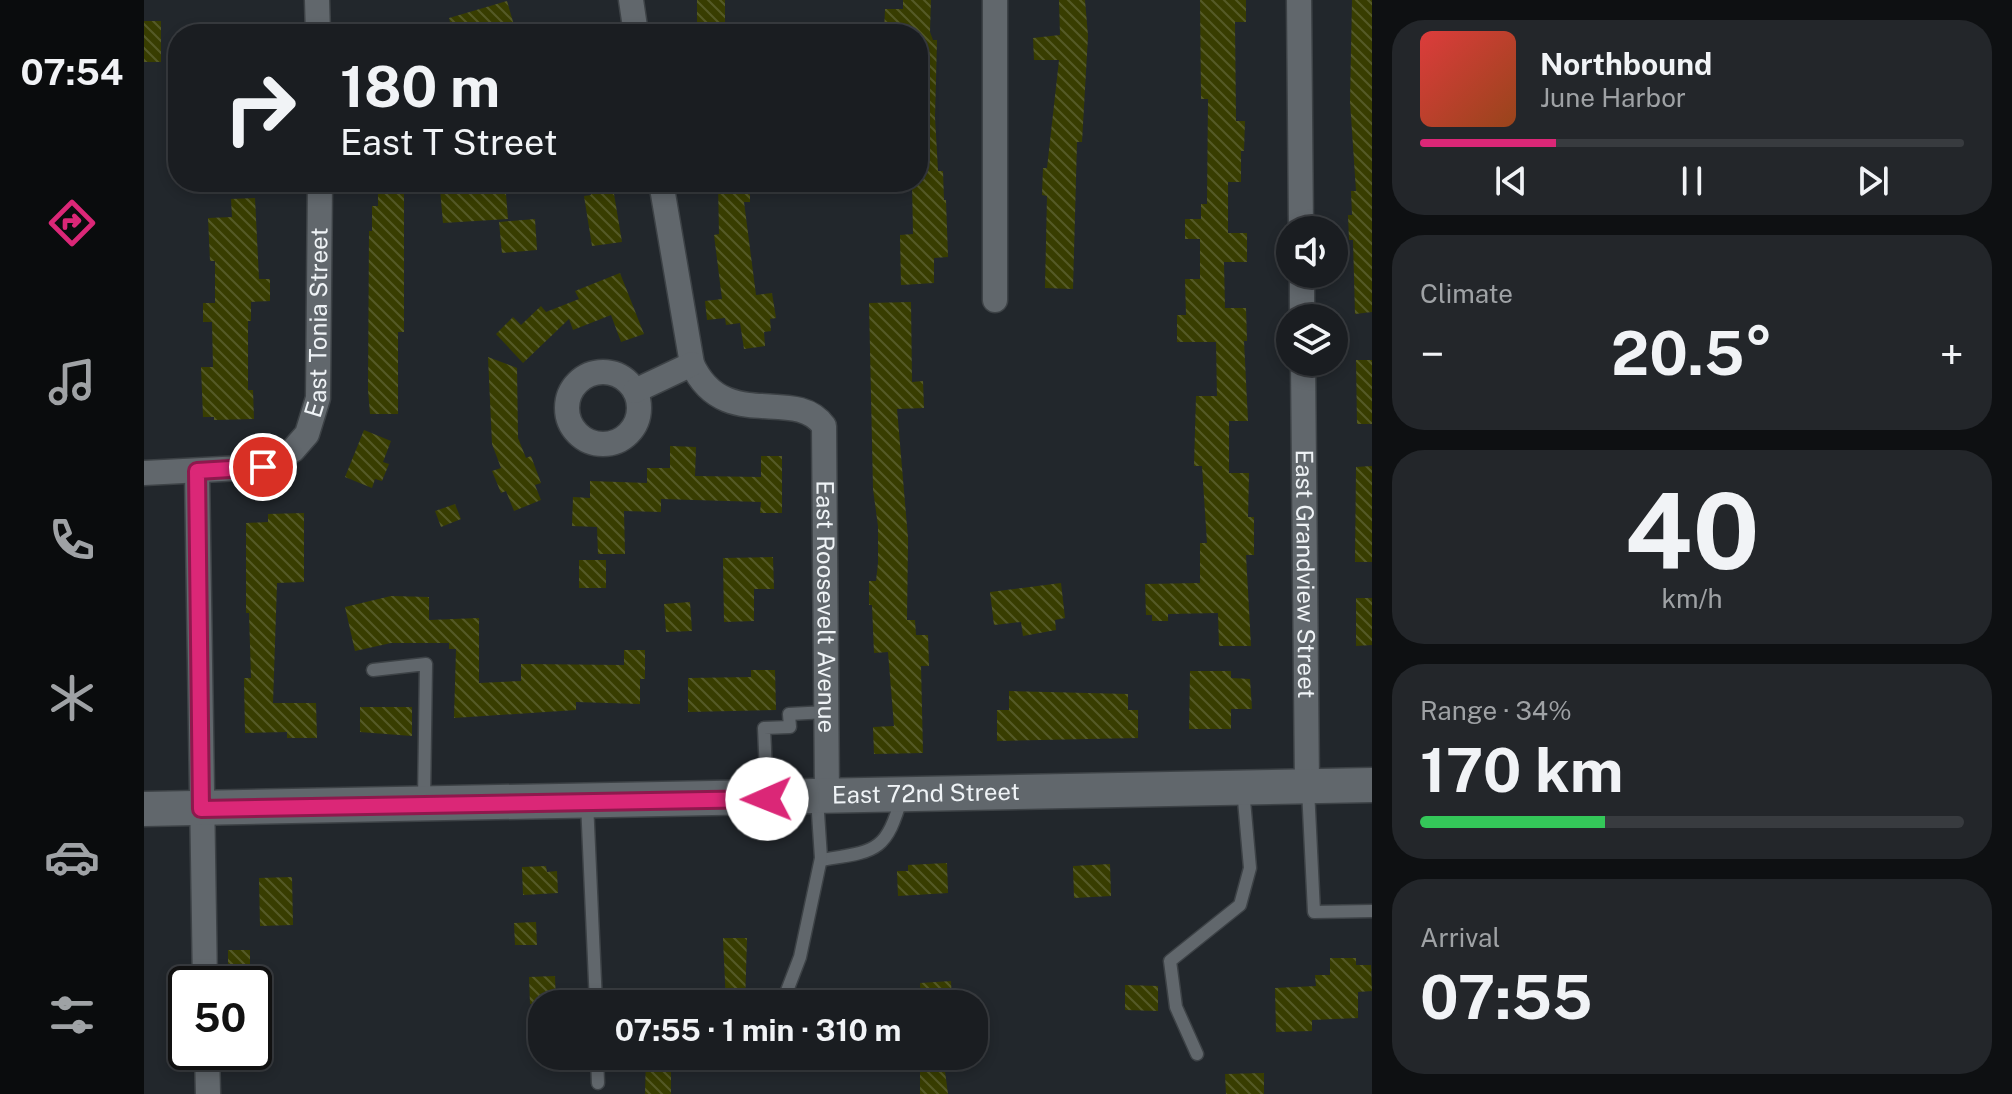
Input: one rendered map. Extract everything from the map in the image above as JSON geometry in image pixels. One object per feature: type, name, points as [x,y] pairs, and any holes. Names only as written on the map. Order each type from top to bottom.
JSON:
[{"type":"main road","name":"East 72nd Street","points":[[144,809],[1372,785]]},
{"type":"street","points":[[317,0],[318,24]]},
{"type":"street","points":[[631,0],[634,24]]},
{"type":"street","points":[[995,0],[995,300]]},
{"type":"street","points":[[1299,0],[1301,216]]},
{"type":"street","name":"East Tonia Street","points":[[144,473],[263,467],[293,450],[314,419],[318,398],[320,192]]},
{"type":"street","points":[[635,391],[692,364],[663,192]]},
{"type":"street","name":"East Roosevelt Avenue","points":[[692,364],[700,381],[714,394],[731,402],[809,413],[819,419],[826,437],[827,712],[822,798]]},
{"type":"street","name":"East Grandview Street","points":[[1303,376],[1307,786]]},
{"type":"street","points":[[197,471],[205,966]]},
{"type":"street","points":[[207,1070],[208,1094]]},
{"type":"lane","points":[[373,670],[426,664],[424,805]]},
{"type":"lane","points":[[767,799],[764,728],[790,727],[789,714],[827,712]]},
{"type":"lane","points":[[1197,1054],[1176,1007],[1170,961],[1240,905],[1250,868],[1242,786]]},
{"type":"lane","points":[[1307,786],[1314,912],[1372,911]]},
{"type":"lane","points":[[821,860],[867,853],[892,833],[902,796]]},
{"type":"lane","points":[[787,990],[800,957],[821,860],[822,798]]},
{"type":"lane","points":[[587,802],[595,990]]},
{"type":"lane","points":[[598,1070],[598,1083]]},
{"type":"building","points":[[697,0],[725,0],[725,24],[697,24]]},
{"type":"building","points":[[903,0],[931,0],[930,32],[933,40],[937,40],[935,117],[938,171],[943,171],[948,257],[934,258],[934,283],[901,285],[900,235],[913,234],[912,192],[928,192],[928,24],[884,24],[885,9],[903,9]]},
{"type":"building","points":[[1059,0],[1085,0],[1088,36],[1082,142],[1077,142],[1073,289],[1045,288],[1047,196],[1042,195],[1043,168],[1047,168],[1059,60],[1034,60],[1033,38],[1060,35]]},
{"type":"building","points":[[1200,0],[1246,0],[1246,22],[1235,22],[1236,121],[1245,121],[1244,151],[1241,151],[1241,182],[1228,182],[1228,233],[1247,233],[1247,262],[1224,262],[1225,308],[1246,308],[1247,341],[1244,341],[1248,421],[1229,421],[1229,473],[1249,473],[1248,517],[1254,517],[1254,555],[1246,555],[1251,646],[1219,646],[1218,613],[1168,614],[1168,621],[1152,621],[1152,615],[1146,615],[1145,584],[1200,583],[1200,543],[1207,543],[1202,466],[1194,466],[1196,396],[1217,396],[1216,342],[1177,342],[1177,315],[1186,315],[1185,279],[1200,279],[1200,239],[1185,239],[1185,219],[1201,219],[1201,204],[1207,204],[1208,99],[1201,99]]},
{"type":"building","points":[[1352,0],[1372,0],[1372,312],[1355,314],[1353,240],[1349,240],[1348,215],[1352,215],[1351,191],[1356,191],[1350,101]]},
{"type":"building","points":[[507,1],[514,24],[450,24],[449,18]]},
{"type":"building","points":[[144,21],[161,21],[161,62],[144,62]]},
{"type":"building","points":[[378,192],[404,192],[404,332],[398,332],[398,414],[370,414],[369,231],[372,231],[372,206],[378,206]]},
{"type":"building","points":[[440,192],[506,192],[508,219],[443,223]]},
{"type":"building","points":[[590,192],[614,192],[622,242],[592,246],[584,196],[591,195]]},
{"type":"building","points":[[718,192],[750,192],[750,202],[744,202],[756,295],[772,293],[776,318],[770,319],[771,331],[764,332],[765,346],[744,349],[740,323],[726,325],[725,318],[707,320],[705,301],[722,299],[714,235],[719,234]]},
{"type":"building","points":[[255,198],[259,279],[270,279],[270,301],[251,302],[251,321],[248,321],[248,390],[253,390],[254,419],[214,420],[214,417],[203,417],[201,367],[213,367],[212,322],[203,322],[203,303],[215,303],[215,261],[210,261],[208,218],[232,217],[231,199]]},
{"type":"building","points":[[535,219],[537,250],[502,253],[499,222]]},
{"type":"building","points":[[620,273],[644,334],[621,342],[611,315],[573,330],[569,319],[523,363],[496,334],[513,317],[521,325],[541,306],[546,312],[579,299],[575,291]]},
{"type":"building","points":[[911,302],[912,382],[923,381],[924,408],[897,409],[908,538],[907,620],[915,620],[916,635],[928,635],[929,666],[921,666],[923,753],[874,754],[873,727],[894,726],[888,652],[874,653],[872,605],[869,605],[869,581],[876,581],[878,526],[873,489],[869,303]]},
{"type":"building","points":[[488,357],[517,368],[518,438],[526,458],[531,456],[541,483],[535,485],[541,500],[514,511],[506,491],[501,493],[492,471],[501,468],[492,444]]},
{"type":"building","points":[[1356,360],[1372,360],[1372,424],[1357,424]]},
{"type":"building","points":[[364,430],[391,441],[383,462],[389,464],[382,481],[375,479],[372,488],[345,477]]},
{"type":"building","points":[[670,446],[696,447],[695,476],[761,477],[761,456],[782,456],[782,513],[760,513],[761,502],[661,499],[661,512],[624,511],[625,554],[598,554],[597,527],[572,526],[573,497],[590,498],[590,481],[647,483],[647,468],[670,468]]},
{"type":"building","points":[[1372,466],[1372,562],[1355,562],[1356,467]]},
{"type":"building","points":[[455,504],[461,519],[441,527],[435,511]]},
{"type":"building","points":[[304,513],[304,582],[277,583],[273,703],[316,703],[317,738],[287,738],[287,732],[245,733],[244,678],[251,678],[249,613],[246,613],[246,523],[268,522],[268,514]]},
{"type":"building","points":[[773,557],[774,589],[754,589],[754,621],[724,622],[723,558]]},
{"type":"building","points":[[579,560],[606,560],[606,588],[579,588]]},
{"type":"building","points":[[1061,583],[1065,618],[1055,620],[1056,630],[1023,636],[1021,622],[994,625],[990,592]]},
{"type":"building","points":[[391,596],[429,597],[429,620],[479,618],[479,683],[521,681],[521,664],[624,665],[624,650],[645,650],[645,679],[640,679],[640,704],[576,702],[576,710],[454,718],[456,649],[449,649],[449,643],[391,643],[355,651],[345,607]]},
{"type":"building","points":[[1356,598],[1372,598],[1372,645],[1356,646]]},
{"type":"building","points":[[690,602],[692,631],[666,632],[664,604]]},
{"type":"building","points":[[751,670],[775,670],[776,710],[688,712],[688,678],[751,677]]},
{"type":"building","points":[[1190,671],[1231,671],[1231,678],[1250,679],[1252,709],[1231,709],[1231,729],[1189,729]]},
{"type":"building","points":[[1009,691],[1128,694],[1128,710],[1138,710],[1138,738],[997,741],[997,710],[1009,710]]},
{"type":"building","points":[[360,707],[412,707],[412,736],[360,732]]},
{"type":"building","points":[[947,863],[948,893],[898,896],[897,871],[908,871],[908,865]]},
{"type":"building","points":[[1110,864],[1111,896],[1074,898],[1073,866]]},
{"type":"building","points":[[546,866],[547,872],[557,871],[558,893],[523,895],[522,867]]},
{"type":"building","points":[[292,877],[293,925],[260,926],[259,878]]},
{"type":"building","points":[[536,922],[537,945],[515,945],[514,923]]},
{"type":"building","points":[[723,938],[747,938],[745,990],[725,990]]},
{"type":"building","points":[[228,950],[250,950],[250,966],[228,966]]},
{"type":"building","points":[[1330,958],[1356,958],[1356,965],[1371,965],[1372,991],[1358,992],[1358,1018],[1312,1020],[1312,1031],[1276,1032],[1275,988],[1316,986],[1315,975],[1330,975]]},
{"type":"building","points":[[555,976],[556,990],[529,990],[529,977]]},
{"type":"building","points":[[951,981],[951,990],[920,990],[920,983]]},
{"type":"building","points":[[1125,985],[1158,986],[1158,1011],[1125,1010]]},
{"type":"building","points":[[646,1070],[671,1070],[671,1094],[645,1094]]},
{"type":"building","points":[[920,1070],[945,1070],[948,1094],[920,1094]]},
{"type":"building","points":[[1264,1073],[1264,1094],[1226,1094],[1225,1074]]},
{"type":"route","points":[[263,467],[197,471],[201,809],[767,799]]}]
